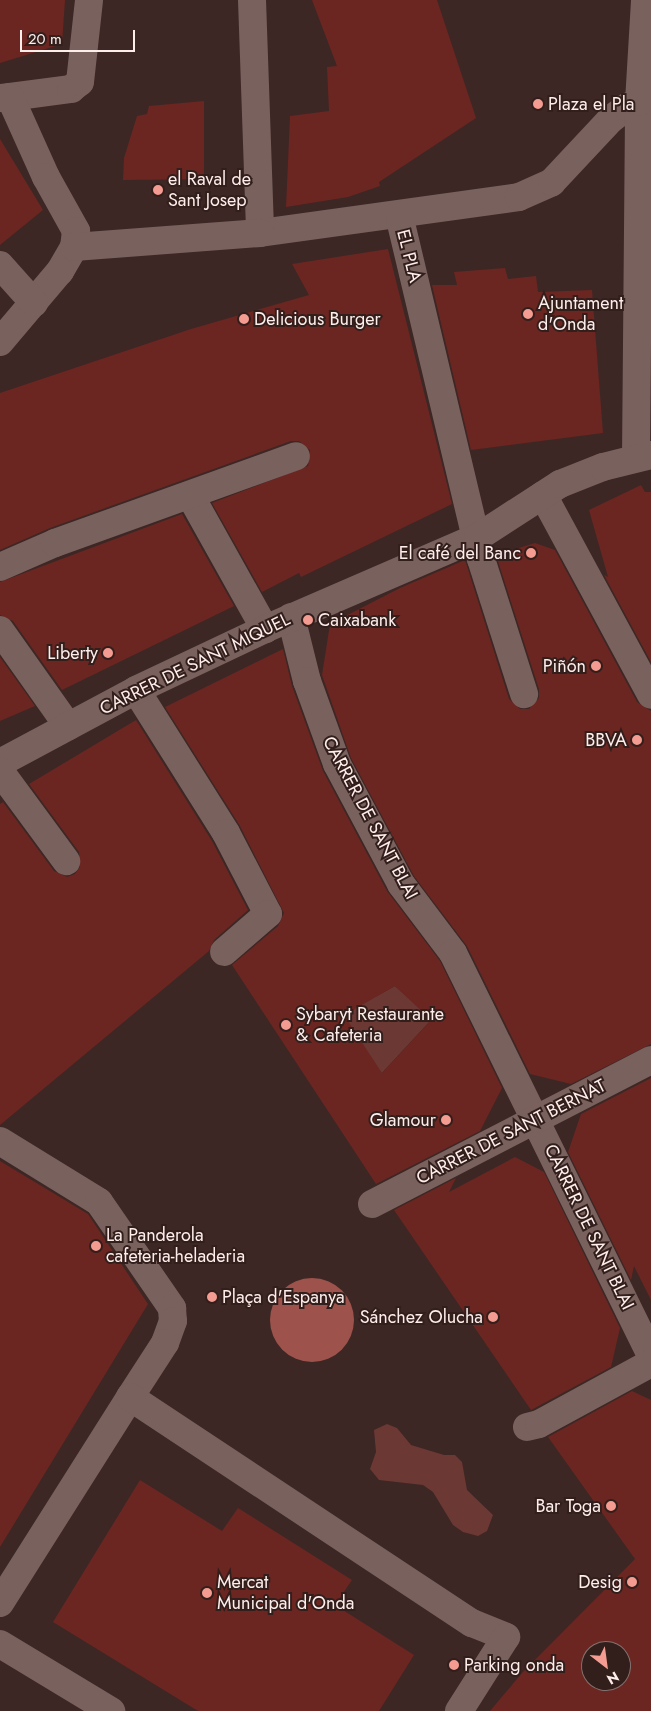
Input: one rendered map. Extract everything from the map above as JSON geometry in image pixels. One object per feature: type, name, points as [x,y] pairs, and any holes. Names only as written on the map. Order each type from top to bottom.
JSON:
[{"type":"street","points":[[0,342],[60,271],[74,247],[76,231],[5,98],[70,89],[80,82],[89,0]]},
{"type":"street","points":[[252,0],[260,232]]},
{"type":"street","points":[[644,457],[645,0]]},
{"type":"street","name":"EL PLA","points":[[524,694],[481,559],[478,537],[399,215],[519,197],[540,190],[552,182],[611,119],[645,102]]},
{"type":"street","points":[[74,247],[288,231],[399,215]]},
{"type":"street","points":[[0,265],[34,303]]},
{"type":"street","points":[[0,567],[55,543],[296,456]]},
{"type":"street","name":"CARRER DE SANT MIQUEL","points":[[0,763],[136,690],[265,629],[478,537],[543,495],[580,475],[644,457]]},
{"type":"street","points":[[190,495],[265,629]]},
{"type":"street","points":[[543,495],[651,695]]},
{"type":"street","name":"CARRER DE SANT BLAI","points":[[291,617],[307,681],[337,764],[401,884],[414,905],[445,941],[536,1118],[651,1355]]},
{"type":"street","points":[[0,630],[68,726]]},
{"type":"street","points":[[136,690],[226,833],[268,914],[224,952]]},
{"type":"street","points":[[0,771],[66,861]]},
{"type":"street","name":"CARRER DE SANT BERNAT","points":[[372,1204],[651,1060]]},
{"type":"street","points":[[0,1141],[99,1202],[172,1308],[173,1321],[165,1343],[0,1603]]},
{"type":"street","points":[[527,1427],[539,1424],[651,1363]]},
{"type":"street","points":[[130,1397],[472,1623],[506,1637],[459,1711]]},
{"type":"street","points":[[0,1644],[110,1711]]},
{"type":"shaded area","points":[[322,981],[355,1008],[395,986],[432,1019],[381,1074]]},
{"type":"shaded area","points":[[304,1278],[320,1278],[336,1285],[347,1296],[354,1312],[351,1336],[342,1350],[336,1355],[320,1362],[304,1362],[288,1355],[277,1344],[270,1328],[270,1312],[277,1296],[288,1285]]},
{"type":"shaded area","points":[[387,1424],[397,1428],[411,1445],[444,1455],[455,1455],[462,1462],[467,1490],[493,1515],[487,1531],[478,1536],[463,1532],[453,1525],[433,1492],[423,1485],[379,1480],[370,1469],[376,1452],[374,1430]]},
{"type":"building","points":[[0,0],[65,0],[62,44],[0,63]]},
{"type":"building","points":[[312,0],[437,0],[476,118],[379,182],[380,186],[348,197],[286,207],[290,116],[329,111],[327,67],[337,66]]},
{"type":"building","points":[[204,101],[204,179],[123,180],[124,158],[137,116],[147,114],[149,106]]},
{"type":"building","points":[[0,139],[43,210],[0,245]]},
{"type":"building","points":[[388,249],[452,504],[301,577],[299,573],[262,592],[212,503],[308,466],[310,450],[299,441],[291,441],[50,528],[0,550],[0,393],[191,329],[309,295],[292,264]]},
{"type":"building","points":[[505,268],[508,279],[536,276],[538,292],[592,290],[603,433],[471,450],[432,285],[457,285],[454,272]]},
{"type":"building","points":[[641,485],[645,492],[651,492],[651,662],[604,575],[608,577],[589,510]]},
{"type":"building","points":[[182,514],[234,606],[62,690],[13,621],[0,615],[0,582]]},
{"type":"building","points":[[535,543],[555,550],[637,702],[651,711],[651,1044],[571,1084],[530,1074],[467,946],[414,876],[351,758],[322,675],[330,624],[400,588],[465,560],[509,699],[520,709],[529,709],[539,698],[539,689],[496,555]]},
{"type":"building","points":[[283,649],[292,686],[323,771],[387,891],[440,961],[502,1088],[480,1131],[376,1184],[232,965],[278,926],[284,913],[240,826],[165,707]],"holes":[[[395,986],[431,1020],[382,1073],[344,1015]]]},
{"type":"building","points":[[0,657],[35,706],[0,721]]},
{"type":"building","points":[[136,720],[212,841],[248,910],[214,940],[209,951],[0,1125],[0,804],[3,802],[54,871],[67,877],[75,874],[80,867],[79,852],[29,784]]},
{"type":"building","points":[[651,1078],[651,1300],[634,1266],[631,1280],[568,1152],[581,1114]]},
{"type":"building","points":[[515,1157],[544,1172],[620,1328],[611,1367],[531,1410],[394,1210],[456,1178],[449,1192]]},
{"type":"building","points":[[0,1161],[88,1214],[148,1304],[0,1547]]},
{"type":"building","points":[[632,1391],[651,1400],[651,1711],[490,1711],[522,1673],[635,1559],[548,1437]]},
{"type":"building","name":"Mercat Municipal d'Onda","points":[[140,1480],[222,1531],[238,1508],[352,1580],[335,1605],[414,1655],[379,1711],[198,1711],[53,1622]]},
{"type":"place","name":"Plaza el Pla","points":[[538,104]]},
{"type":"place","name":"el Raval de Sant Josep","points":[[158,190]]},
{"type":"place","name":"Ajuntament d'Onda","points":[[528,314]]},
{"type":"place","name":"Delicious Burger","points":[[244,319]]},
{"type":"place","name":"El café del Banc","points":[[531,553]]},
{"type":"place","name":"Caixabank","points":[[308,620]]},
{"type":"place","name":"Liberty","points":[[108,653]]},
{"type":"place","name":"Piñón","points":[[596,666]]},
{"type":"place","name":"BBVA","points":[[637,740]]},
{"type":"place","name":"Sybaryt Restaurante & Cafeteria","points":[[286,1025]]},
{"type":"place","name":"Glamour","points":[[446,1120]]},
{"type":"place","name":"La Panderola cafeteria-heladeria","points":[[96,1246]]},
{"type":"place","name":"Plaça d'Espanya","points":[[212,1297]]},
{"type":"place","name":"Sánchez Olucha","points":[[493,1317]]},
{"type":"place","name":"Bar Toga","points":[[611,1506]]},
{"type":"place","name":"Desig","points":[[632,1582]]},
{"type":"place","name":"Mercat Municipal d'Onda","points":[[207,1593]]},
{"type":"place","name":"Parking onda","points":[[454,1665]]}]
